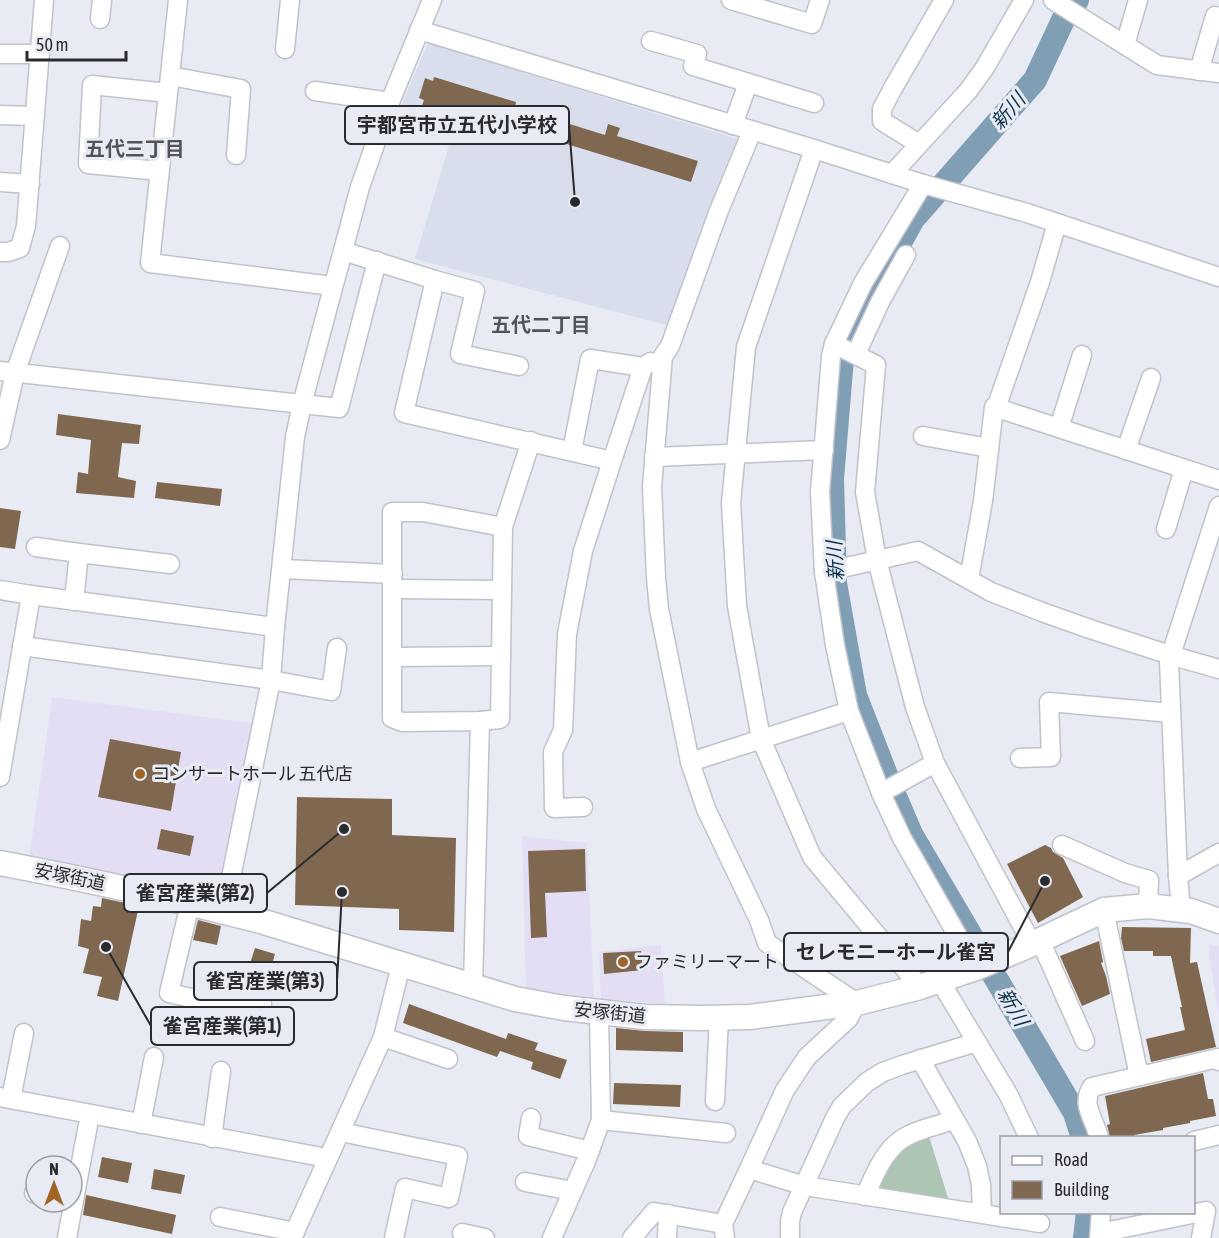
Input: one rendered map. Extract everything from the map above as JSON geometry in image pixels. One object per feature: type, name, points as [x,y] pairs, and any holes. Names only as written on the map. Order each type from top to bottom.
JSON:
[{"type":"main road","name":"安塚街道","points":[[0,863],[264,922],[515,999],[564,1008],[645,1017],[750,1017],[857,1003],[930,984],[984,964],[1104,910],[1148,906],[1181,909],[1219,921]]},
{"type":"street","points":[[0,252],[20,248],[26,226],[44,0]]},
{"type":"street","points":[[100,19],[102,0]]},
{"type":"street","points":[[178,0],[150,263],[333,286]]},
{"type":"street","points":[[285,49],[290,0]]},
{"type":"street","points":[[224,912],[271,680],[296,437],[302,404],[360,187],[390,102],[432,0]]},
{"type":"street","points":[[738,1],[812,24],[820,0]]},
{"type":"street","points":[[919,144],[882,121],[882,108],[944,0]]},
{"type":"street","points":[[892,174],[968,91],[984,69],[1024,0]]},
{"type":"street","points":[[1125,45],[1137,0]]},
{"type":"street","points":[[1057,2],[1157,65],[1219,73]]},
{"type":"street","points":[[1199,71],[1215,16]]},
{"type":"street","points":[[419,30],[1057,223],[1219,277]]},
{"type":"street","points":[[651,41],[697,54],[693,66],[814,104]]},
{"type":"street","points":[[0,54],[39,54]]},
{"type":"street","points":[[733,125],[748,83]]},
{"type":"street","points":[[159,171],[88,164],[92,85],[169,84],[241,89],[236,155]]},
{"type":"street","points":[[315,92],[390,102]]},
{"type":"street","points":[[0,115],[35,116]]},
{"type":"street","points":[[572,451],[590,359],[643,367],[663,356],[670,346],[718,213],[752,130]]},
{"type":"street","points":[[814,149],[746,347],[731,503],[736,593],[761,739],[812,857],[930,984],[977,1042],[1008,1094],[1029,1136]]},
{"type":"street","points":[[0,182],[30,184]]},
{"type":"street","points":[[845,349],[863,283],[928,185]]},
{"type":"street","points":[[969,579],[983,501],[994,407],[996,408],[1040,282],[1057,223]]},
{"type":"street","points":[[1,429],[8,372],[60,246]]},
{"type":"street","points":[[343,251],[475,291],[460,354],[519,366]]},
{"type":"street","points":[[906,255],[880,302],[845,349],[831,356],[820,492],[832,570],[835,645],[849,711],[888,789],[902,838],[984,964]]},
{"type":"street","points":[[8,372],[339,408],[377,261]]},
{"type":"street","points":[[435,280],[404,413],[612,461]]},
{"type":"street","points":[[845,349],[876,364],[865,492],[877,560],[915,707],[935,763],[1036,942],[1085,1041]]},
{"type":"street","points":[[1059,428],[1082,355]]},
{"type":"street","points":[[632,1238],[654,1212],[724,1231],[785,1090],[807,1057],[848,1019],[857,1003],[767,943],[759,920],[706,809],[690,762],[659,609],[652,487],[663,356]]},
{"type":"street","points":[[583,807],[554,808],[553,752],[563,730],[567,634],[583,551],[643,367]]},
{"type":"street","points":[[1126,450],[1151,378]]},
{"type":"street","points":[[996,408],[1219,480]]},
{"type":"street","points":[[923,436],[989,448]]},
{"type":"street","points":[[502,527],[423,512],[392,512],[392,718],[402,722],[500,719],[502,527],[531,441]]},
{"type":"street","points":[[654,457],[824,450]]},
{"type":"street","points":[[1166,530],[1184,469]]},
{"type":"street","points":[[1181,909],[1169,661],[1219,506]]},
{"type":"street","points":[[36,547],[170,564]]},
{"type":"street","points":[[832,570],[918,551],[991,591],[1042,612],[1219,669]]},
{"type":"street","points":[[74,601],[79,553]]},
{"type":"street","points":[[282,569],[502,590]]},
{"type":"street","points":[[0,590],[275,627]]},
{"type":"street","points":[[0,777],[30,595]]},
{"type":"street","points":[[22,646],[271,680],[331,691],[337,648]]},
{"type":"street","points":[[393,657],[501,656]]},
{"type":"street","points":[[1020,758],[1051,757],[1049,702],[1171,713]]},
{"type":"street","points":[[690,762],[849,711]]},
{"type":"street","points":[[473,986],[480,721]]},
{"type":"street","points":[[888,789],[935,763]]},
{"type":"street","points":[[1062,845],[1125,873],[1149,880],[1148,906]]},
{"type":"street","points":[[1178,876],[1219,853]]},
{"type":"street","points":[[190,904],[170,993],[222,1005],[242,998],[262,1004]]},
{"type":"street","points":[[1104,910],[1139,1076]]},
{"type":"street","points":[[220,1216],[297,1236],[327,1158],[341,1132],[383,1036],[401,965]]},
{"type":"street","points":[[552,1238],[601,1120],[599,1012]]},
{"type":"street","points":[[715,1101],[720,1017]]},
{"type":"street","points":[[24,1033],[5,1098],[327,1158]]},
{"type":"street","points":[[383,1036],[448,1059]]},
{"type":"street","points":[[790,1238],[792,1212],[842,1106],[867,1082],[883,1072],[977,1042]]},
{"type":"street","points":[[141,1124],[154,1058]]},
{"type":"street","points":[[920,1059],[967,1140],[977,1166],[981,1185],[982,1214]]},
{"type":"street","points":[[1099,1136],[1087,1105],[1088,1094],[1092,1087],[1219,1059]]},
{"type":"street","points":[[212,1138],[221,1071]]},
{"type":"street","points":[[82,1154],[90,1114]]},
{"type":"street","points":[[531,1118],[528,1136],[590,1150]]},
{"type":"street","points":[[601,1120],[726,1133]]},
{"type":"street","points":[[865,1196],[881,1162],[892,1147],[907,1136],[954,1120]]},
{"type":"street","points":[[341,1132],[458,1156],[449,1197],[405,1188],[394,1238]]},
{"type":"street","points":[[1195,1141],[1219,1135]]},
{"type":"street","points":[[749,1169],[805,1186],[1039,1224]]},
{"type":"street","points":[[525,1182],[573,1191]]},
{"type":"street","points":[[1195,1213],[1213,1209]]},
{"type":"street","points":[[1201,1238],[1213,1209]]},
{"type":"street","points":[[67,1238],[71,1214]]},
{"type":"street","points":[[667,1238],[668,1214]]},
{"type":"street","points":[[1101,1214],[1099,1236],[1192,1214]]},
{"type":"street","points":[[462,1233],[485,1238]]},
{"type":"shaded area","points":[[428,43],[741,140],[670,326],[415,259],[449,145],[394,122]]},
{"type":"shaded area","points":[[52,697],[252,723],[220,896],[29,859]]},
{"type":"shaded area","points":[[522,836],[587,843],[594,999],[526,990]]},
{"type":"shaded area","points":[[1210,944],[1219,946],[1219,1015],[1209,956]]},
{"type":"shaded area","points":[[661,945],[665,1004],[601,999],[599,952]]},
{"type":"green space","points":[[928,1133],[949,1201],[880,1192],[878,1182],[900,1150]]},
{"type":"building","points":[[434,77],[516,102],[515,107],[605,135],[608,124],[620,128],[617,136],[698,161],[691,182],[547,138],[546,141],[516,132],[512,143],[419,114],[424,100],[419,98],[425,78],[433,81]]},
{"type":"building","points":[[58,414],[141,425],[139,444],[122,443],[118,477],[136,481],[134,498],[76,493],[78,472],[88,474],[91,440],[56,435]]},
{"type":"building","points":[[157,482],[222,489],[220,506],[155,498]]},
{"type":"building","points":[[0,508],[21,511],[15,549],[0,547]]},
{"type":"building","name":"コンサートホール 五代店","points":[[110,739],[181,752],[171,811],[98,797]]},
{"type":"building","points":[[297,797],[392,799],[392,835],[456,838],[454,932],[399,930],[399,909],[295,905]]},
{"type":"building","points":[[161,829],[194,836],[190,856],[157,849]]},
{"type":"building","points":[[1045,845],[1063,858],[1083,897],[1038,923],[1007,864]]},
{"type":"building","points":[[585,849],[586,891],[545,893],[547,937],[531,938],[528,851]]},
{"type":"building","points":[[102,898],[139,906],[118,1001],[97,996],[102,977],[83,973],[89,949],[78,946],[81,919],[91,921],[93,906],[101,907]]},
{"type":"building","points":[[198,920],[221,926],[217,945],[193,940]]},
{"type":"building","points":[[1122,927],[1191,928],[1190,963],[1197,962],[1216,1047],[1151,1062],[1146,1039],[1185,1030],[1180,1007],[1182,1007],[1171,956],[1153,956],[1153,951],[1124,951],[1121,938]]},
{"type":"building","points":[[1099,941],[1103,962],[1101,963],[1110,994],[1082,1006],[1060,956]]},
{"type":"building","points":[[255,948],[275,954],[267,982],[246,976]]},
{"type":"building","name":"ファミリーマート","points":[[641,951],[643,970],[604,974],[603,953]]},
{"type":"building","points":[[409,1004],[506,1039],[508,1033],[538,1043],[535,1050],[567,1060],[560,1079],[531,1069],[533,1062],[500,1051],[497,1057],[403,1023]]},
{"type":"building","points":[[616,1028],[683,1032],[683,1052],[616,1050]]},
{"type":"building","points":[[1203,1073],[1208,1099],[1213,1099],[1216,1116],[1134,1136],[1110,1136],[1105,1096]]},
{"type":"building","points":[[614,1083],[681,1085],[680,1107],[613,1104]]},
{"type":"building","points":[[102,1157],[132,1163],[128,1183],[98,1177]]},
{"type":"building","points":[[154,1169],[185,1175],[181,1194],[151,1189]]},
{"type":"building","points":[[86,1195],[176,1215],[172,1234],[83,1215]]},
{"type":"waterway","name":"新川","points":[[1077,0],[1064,18],[1035,80],[913,219],[859,317],[842,358],[832,479],[835,583],[855,695],[911,834],[1075,1113],[1082,1136]]},
{"type":"waterway","name":"新川","points":[[1085,1238],[1088,1214]]},
{"type":"place","name":"宇都宮市立五代小学校","points":[[575,202]]},
{"type":"place","name":"コンサートホール 五代店","points":[[140,774]]},
{"type":"place","name":"雀宮産業(第2)","points":[[344,829]]},
{"type":"place","name":"セレモニーホール雀宮","points":[[1045,881]]},
{"type":"place","name":"雀宮産業(第3)","points":[[342,892]]},
{"type":"place","name":"雀宮産業(第1)","points":[[106,947]]},
{"type":"place","name":"ファミリーマート","points":[[623,962]]},
{"type":"district","name":"五代三丁目","points":[[135,149]]},
{"type":"district","name":"五代二丁目","points":[[541,325]]}]
